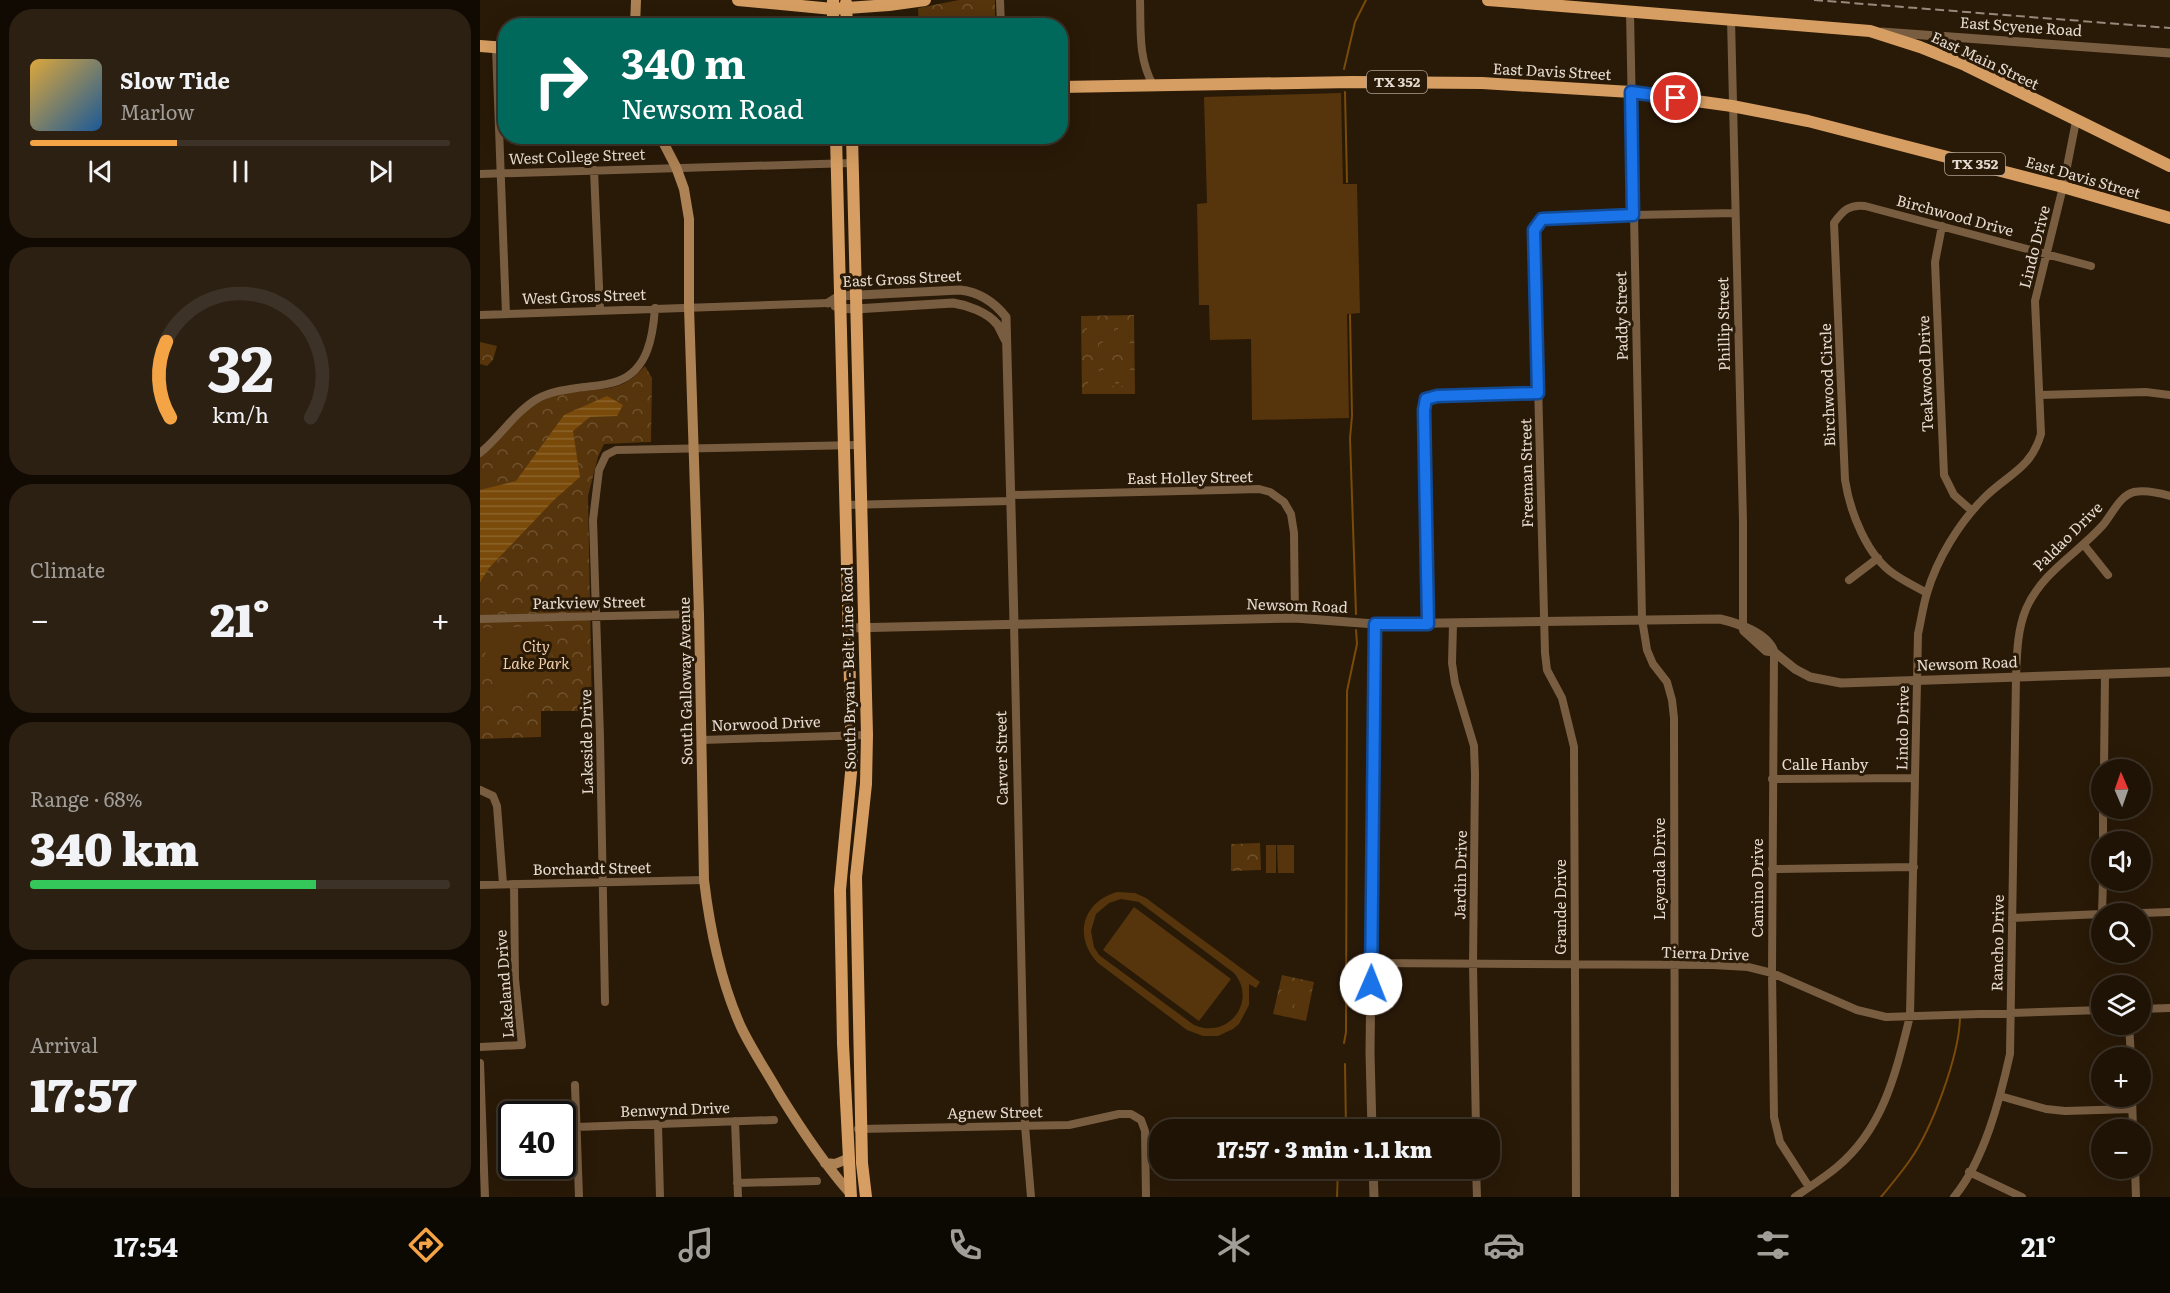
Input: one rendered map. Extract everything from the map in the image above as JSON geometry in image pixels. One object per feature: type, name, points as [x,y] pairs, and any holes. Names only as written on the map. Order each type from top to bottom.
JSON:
[{"type":"main road","points":[[635,18],[636,0]]},
{"type":"main road","points":[[738,0],[833,4],[926,0]]},
{"type":"main road","name":"East Main Street","points":[[1488,0],[1870,31],[1965,65],[2170,166]]},
{"type":"main road","points":[[480,46],[498,48]]},
{"type":"main road","name":"East Davis Street","points":[[1068,87],[1352,82],[1482,83],[1631,92],[1732,106],[1822,124],[2063,187],[2170,218]]},
{"type":"main road","name":"South Galloway Avenue","points":[[664,144],[684,189],[689,219],[689,307],[699,614],[704,880],[709,920],[715,949],[741,1026],[796,1122],[825,1163],[853,1195]]},
{"type":"main road","name":"South Bryan - Belt Line Road","points":[[836,144],[851,736],[851,782],[843,841],[840,890],[847,1159],[853,1195]]},
{"type":"main road","name":"South Bryan - Belt Line Road","points":[[852,144],[867,735],[866,784],[856,877],[861,1129],[863,1185],[866,1197]]},
{"type":"main road","points":[[841,369],[856,369]]},
{"type":"main road","points":[[846,559],[861,558]]},
{"type":"main road","points":[[843,1044],[859,1044]]},
{"type":"main road","points":[[825,1163],[835,1164],[847,1159]]},
{"type":"street","points":[[1000,0],[1001,18]]},
{"type":"street","points":[[1140,0],[1143,63],[1153,85]]},
{"type":"street","name":"Paddy Street","points":[[1630,12],[1642,620]]},
{"type":"street","name":"Phillip Street","points":[[1731,19],[1743,522],[1743,628]]},
{"type":"street","name":"East Scyene Road","points":[[1870,31],[2170,53]]},
{"type":"street","name":"Lindo Drive","points":[[1795,1197],[1838,1166],[1878,1118],[1890,1092],[1910,1016],[1918,634],[1927,593],[1947,546],[1972,511],[1985,497],[2031,459],[2037,447],[2041,434],[2035,301],[2063,187],[2076,121]]},
{"type":"street","points":[[501,144],[506,314]]},
{"type":"street","name":"West College Street","points":[[480,174],[852,163]]},
{"type":"street","points":[[594,170],[600,310]]},
{"type":"street","name":"Birchwood Drive","points":[[1847,209],[1856,205],[1865,206],[2091,266]]},
{"type":"street","name":"Birchwood Circle","points":[[1847,209],[1843,210],[1834,223],[1845,480],[1848,498],[1860,532],[1878,558],[1892,573],[1927,593]]},
{"type":"street","points":[[1633,215],[1735,213]]},
{"type":"street","name":"Freeman Street","points":[[1544,622],[1534,230],[1542,219],[1633,215]]},
{"type":"street","name":"Teakwood Drive","points":[[1942,226],[1935,262],[1944,475],[1954,495],[1972,511]]},
{"type":"street","name":"East Gross Street","points":[[689,307],[828,303],[839,302],[855,295],[960,290],[973,291],[990,301],[1006,317]]},
{"type":"street","name":"East Gross Street","points":[[839,302],[855,309],[952,303],[963,305],[996,323],[1007,343]]},
{"type":"street","name":"West Gross Street","points":[[480,315],[689,307]]},
{"type":"street","points":[[480,453],[528,405],[538,399],[558,391],[617,381],[627,376],[642,361],[651,343],[655,308]]},
{"type":"street","name":"Carver Street","points":[[1006,317],[1025,1126],[1031,1197]]},
{"type":"street","points":[[2040,395],[2146,392],[2170,395]]},
{"type":"street","points":[[1428,624],[1424,410],[1426,399],[1437,396],[1538,393]]},
{"type":"street","points":[[693,447],[858,445]]},
{"type":"street","name":"Lakeside Drive","points":[[605,1002],[593,520],[597,482],[602,462],[610,452],[693,447]]},
{"type":"street","name":"East Holley Street","points":[[844,505],[1247,489],[1270,492],[1284,502],[1291,513],[1294,533],[1295,618]]},
{"type":"street","name":"Paldao Drive","points":[[2016,677],[2018,640],[2025,612],[2042,582],[2084,545],[2124,498],[2133,492],[2170,496]]},
{"type":"street","points":[[2084,545],[2108,575]]},
{"type":"street","points":[[1849,580],[1878,558]]},
{"type":"street","name":"Parkview Street","points":[[480,619],[699,614]]},
{"type":"street","name":"Newsom Road","points":[[848,628],[1295,618],[1375,624],[1720,619],[1753,631],[1795,669],[1810,677],[1841,683],[2170,672]]},
{"type":"street","name":"Leyenda Drive","points":[[1642,620],[1647,650],[1653,664],[1667,682],[1672,700],[1675,1197]]},
{"type":"street","name":"Grande Drive","points":[[1544,622],[1547,670],[1562,698],[1574,747],[1576,1197]]},
{"type":"street","points":[[1372,1119],[1370,1053],[1375,624]]},
{"type":"street","name":"Jardin Drive","points":[[1453,624],[1452,663],[1455,682],[1474,746],[1473,964],[1476,1119]]},
{"type":"street","name":"Camino Drive","points":[[1774,652],[1772,779],[1774,1117],[1780,1142],[1809,1187]]},
{"type":"street","points":[[2104,759],[2105,674]]},
{"type":"street","name":"Rancho Drive","points":[[1954,1197],[1987,1135],[2000,1096],[2010,1054],[2016,677]]},
{"type":"street","name":"Norwood Drive","points":[[702,740],[867,735]]},
{"type":"street","name":"Calle Hanby","points":[[1772,779],[1915,778]]},
{"type":"street","points":[[480,790],[493,796],[497,806],[503,884]]},
{"type":"street","points":[[1772,869],[1914,867]]},
{"type":"street","name":"Borchardt Street","points":[[480,885],[704,880]]},
{"type":"street","name":"Lakeland Drive","points":[[480,1047],[522,1045],[515,979],[514,884]]},
{"type":"street","points":[[2151,913],[2170,912]]},
{"type":"street","points":[[2012,918],[2091,914]]},
{"type":"street","name":"Tierra Drive","points":[[1371,963],[1748,967],[1772,973],[1857,1010],[1886,1017],[2091,1010]]},
{"type":"street","points":[[2151,1009],[2170,1008]]},
{"type":"street","points":[[480,1063],[485,1197]]},
{"type":"street","points":[[575,1085],[575,1101]]},
{"type":"street","points":[[2000,1096],[2046,1109],[2133,1109],[2133,1119]]},
{"type":"street","name":"Agnew Street","points":[[846,1129],[1076,1124],[1123,1113],[1134,1115],[1141,1120],[1145,1131],[1146,1197]]},
{"type":"street","name":"Benwynd Drive","points":[[576,1127],[774,1120]]},
{"type":"street","points":[[735,1121],[738,1197]]},
{"type":"street","points":[[658,1125],[660,1197]]},
{"type":"street","points":[[576,1127],[579,1197]]},
{"type":"street","points":[[1969,1172],[2022,1197]]},
{"type":"street","points":[[1373,1179],[1374,1197]]},
{"type":"street","points":[[1476,1179],[1477,1197]]},
{"type":"street","points":[[2135,1179],[2136,1197]]},
{"type":"street","points":[[737,1183],[816,1181]]},
{"type":"green space","points":[[959,0],[995,0],[995,18],[919,18],[918,8]]},
{"type":"green space","points":[[1341,93],[1343,184],[1357,184],[1360,313],[1347,314],[1349,418],[1252,420],[1251,339],[1210,340],[1209,305],[1199,305],[1197,204],[1207,203],[1204,97]]},
{"type":"green space","points":[[1134,315],[1135,394],[1082,394],[1081,316]]},
{"type":"green space","points":[[1102,322],[1114,322],[1114,347],[1103,347]]},
{"type":"green space","points":[[1118,322],[1129,322],[1130,347],[1118,347]]},
{"type":"green space","points":[[1087,323],[1098,323],[1098,348],[1087,348]]},
{"type":"green space","points":[[480,342],[497,346],[493,360],[487,366],[480,364]]},
{"type":"green space","points":[[1115,361],[1115,386],[1104,386],[1103,362]]},
{"type":"green space","points":[[1119,361],[1130,361],[1130,386],[1119,386]]},
{"type":"green space","points":[[1088,362],[1099,362],[1099,387],[1088,387]]},
{"type":"green space","name":"City Lake Park","points":[[645,366],[652,378],[651,442],[604,444],[598,457],[588,496],[592,711],[541,711],[541,737],[480,739],[480,456],[523,413],[544,400],[564,393],[620,385]]},
{"type":"green space","points":[[550,626],[552,661],[539,661],[524,677],[523,698],[496,699],[480,628]]},
{"type":"green space","points":[[1260,843],[1261,870],[1231,871],[1231,844]]},
{"type":"green space","points":[[1266,845],[1276,845],[1276,873],[1266,873]]},
{"type":"green space","points":[[1277,845],[1294,845],[1294,873],[1278,873]]},
{"type":"green space","points":[[1117,892],[1135,893],[1146,898],[1260,982],[1256,988],[1249,984],[1249,1005],[1239,1024],[1218,1036],[1203,1036],[1187,1030],[1098,963],[1090,953],[1086,942],[1085,922],[1089,912],[1105,897]],"holes":[[[1121,899],[1139,902],[1234,973],[1241,984],[1243,995],[1241,1006],[1228,1023],[1206,1028],[1194,1025],[1099,955],[1094,947],[1091,931],[1096,914],[1109,903]]]},
{"type":"green space","points":[[1134,907],[1231,979],[1199,1021],[1103,950]]},
{"type":"green space","points":[[1282,975],[1314,982],[1306,1021],[1273,1014]]},
{"type":"green space","points":[[1283,983],[1294,985],[1289,1010],[1277,1007]]},
{"type":"green space","points":[[1299,986],[1310,989],[1305,1013],[1293,1011]]},
{"type":"shaded area","points":[[607,396],[623,405],[617,416],[590,417],[573,431],[580,477],[555,499],[489,568],[480,582],[480,490],[516,481],[564,415]]},
{"type":"waterway","points":[[1344,69],[1355,22],[1366,0]]},
{"type":"waterway","points":[[1345,92],[1347,182]]},
{"type":"waterway","points":[[1350,315],[1352,416],[1350,438],[1356,614]]},
{"type":"waterway","points":[[1344,1043],[1346,1032],[1347,691],[1357,644],[1356,630]]},
{"type":"waterway","points":[[1881,1197],[1910,1160],[1927,1130],[1950,1071],[1960,1018]]},
{"type":"waterway","points":[[1345,1064],[1346,1119]]},
{"type":"waterway","points":[[1337,1197],[1338,1179]]},
{"type":"railway","points":[[1814,0],[2170,28]]},
{"type":"route","points":[[1371,984],[1375,624],[1428,624],[1424,410],[1426,399],[1437,396],[1538,393],[1534,230],[1536,224],[1542,219],[1633,215],[1631,92],[1676,98]]}]
